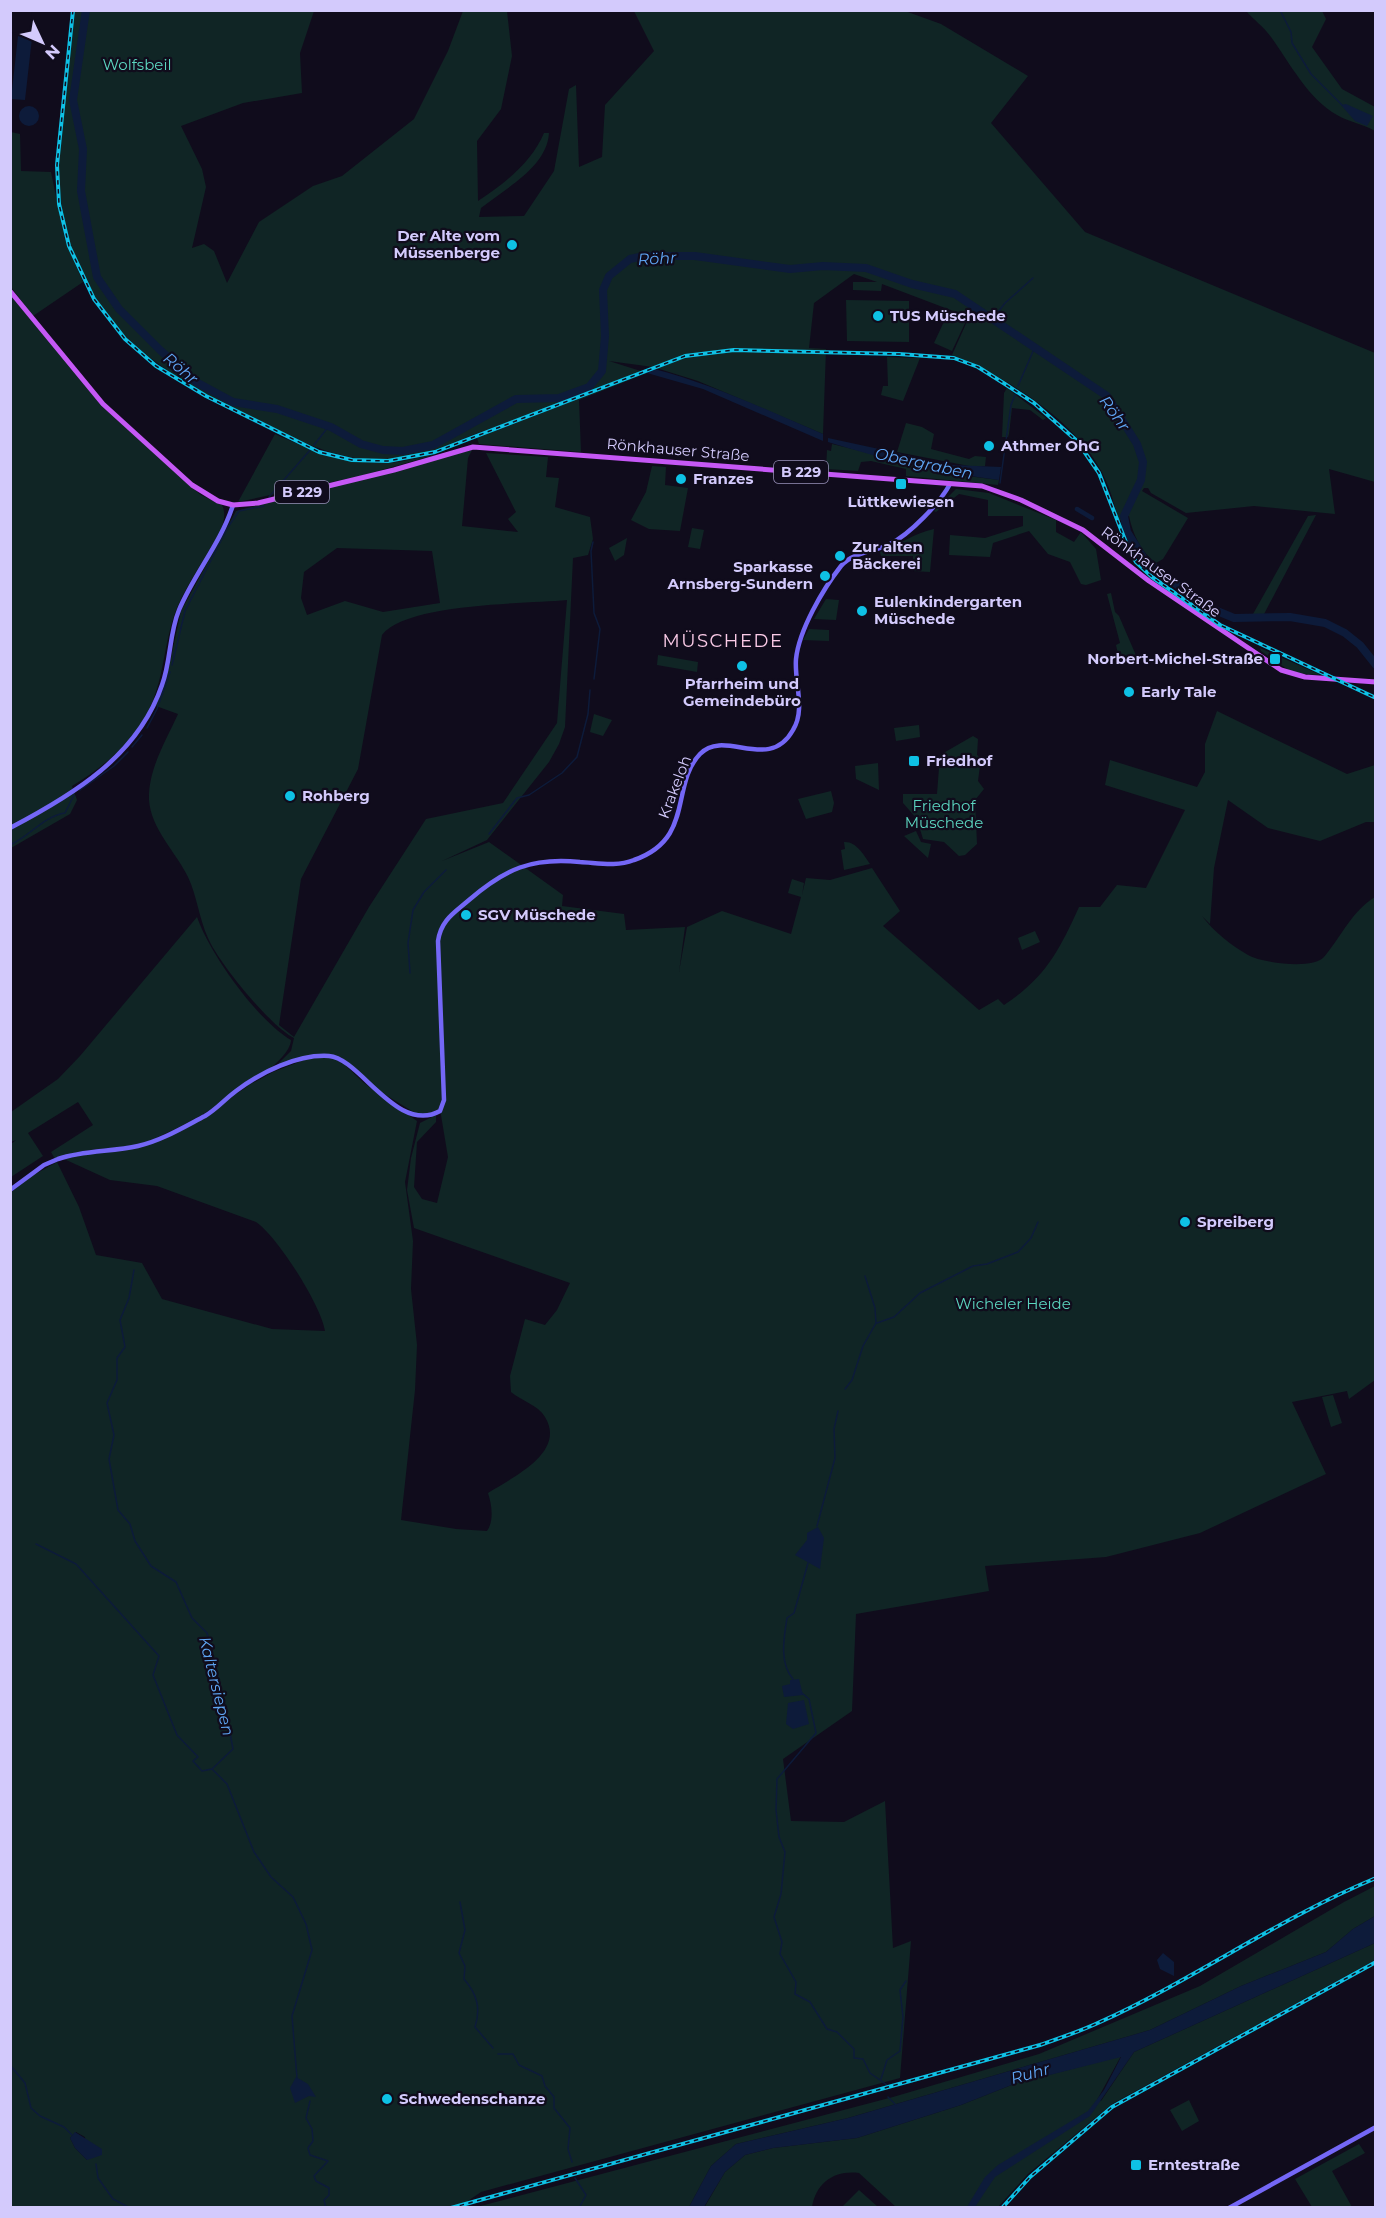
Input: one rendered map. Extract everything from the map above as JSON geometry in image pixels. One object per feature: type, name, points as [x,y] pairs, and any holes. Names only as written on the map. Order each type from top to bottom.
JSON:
[{"type":"main road","name":"Rönkhauser Straße","points":[[10,291],[98,399],[192,485],[218,501],[245,505],[473,447],[991,488],[1079,528],[1149,581],[1281,670],[1305,677],[1376,682]]},
{"type":"street","name":"Krakeloh","points":[[10,1190],[44,1165],[58,1159],[156,1140],[206,1116],[251,1081],[272,1070],[309,1057],[339,1058],[372,1088],[414,1115],[427,1116],[440,1111],[444,1100],[438,984],[440,928],[446,918],[500,875],[532,863],[553,860],[607,865],[643,856],[653,851],[674,826],[692,765],[702,751],[713,746],[755,750],[771,749],[787,739],[798,718],[796,672],[800,640],[838,571],[854,556],[899,538],[944,494],[950,483]]},
{"type":"street","points":[[10,828],[106,767],[142,728],[163,684],[178,613],[215,547],[233,505]]},
{"type":"street","points":[[1229,2208],[1376,2127]]},
{"type":"green space","name":"Wolfsbeil","points":[[74,11],[314,11],[300,53],[302,93],[243,103],[181,126],[202,169],[206,187],[192,248],[204,244],[214,251],[227,283],[259,222],[313,186],[342,176],[414,119],[448,51],[463,11],[507,11],[512,56],[501,109],[477,141],[478,201],[516,172],[539,144],[544,133],[549,133],[547,145],[533,166],[524,176],[481,208],[479,217],[524,216],[554,171],[569,89],[576,85],[579,167],[602,157],[605,105],[654,51],[634,11],[905,11],[941,24],[1028,76],[991,123],[1085,232],[1375,353],[1375,482],[1329,469],[1335,514],[1254,506],[1186,513],[1151,493],[1148,488],[1144,488],[1142,491],[1188,518],[1163,559],[1156,563],[1138,542],[1129,516],[1119,521],[1106,481],[1095,460],[1080,441],[1041,405],[1018,389],[952,355],[969,317],[882,284],[881,291],[853,290],[853,282],[877,282],[854,274],[814,303],[809,348],[826,349],[823,434],[698,381],[653,367],[609,361],[647,373],[579,400],[581,452],[479,444],[477,438],[557,407],[412,457],[370,460],[320,449],[256,420],[192,386],[163,367],[136,346],[113,323],[93,295],[76,264],[65,227],[59,174],[61,119]]},
{"type":"green space","points":[[1246,11],[1322,11],[1326,19],[1312,47],[1342,89],[1375,107],[1375,131],[1337,115],[1317,100],[1300,80],[1268,33]]},
{"type":"green space","points":[[11,132],[20,134],[21,171],[51,172],[65,240],[83,282],[33,316],[11,287]]},
{"type":"green space","points":[[10,294],[104,408],[189,485],[201,495],[222,505],[224,510],[219,533],[177,607],[159,683],[142,722],[111,758],[72,786],[77,800],[70,814],[11,848]]},
{"type":"green space","name":"TUS Müschede","points":[[846,300],[909,301],[909,342],[847,341]]},
{"type":"green space","points":[[948,313],[966,321],[952,351],[934,343]]},
{"type":"green space","points":[[887,357],[920,358],[903,401],[881,395],[883,386],[888,386]]},
{"type":"green space","points":[[1007,388],[1046,418],[1043,420],[1030,410],[1012,408],[1008,437],[1002,437],[1004,393]]},
{"type":"green space","points":[[906,423],[922,427],[934,434],[931,449],[969,459],[975,456],[986,457],[985,466],[969,466],[897,452]]},
{"type":"green space","points":[[275,434],[335,457],[365,462],[397,462],[435,455],[360,476],[238,502]]},
{"type":"green space","points":[[832,444],[960,475],[999,480],[998,485],[906,476],[906,469],[871,461],[861,462],[858,471],[826,469],[827,450],[831,451]]},
{"type":"green space","name":"Wicheler Heide","points":[[472,450],[468,458],[462,526],[518,532],[508,519],[516,512],[486,453],[548,457],[546,477],[559,478],[555,507],[590,517],[593,539],[588,555],[573,558],[565,727],[549,762],[487,840],[442,861],[489,842],[563,895],[562,906],[624,914],[626,930],[685,927],[679,972],[687,927],[722,911],[791,934],[801,897],[788,893],[792,879],[804,883],[802,895],[806,878],[830,880],[872,868],[900,911],[883,926],[979,1010],[998,999],[1004,1005],[1040,974],[1065,937],[1079,907],[1100,907],[1117,885],[1146,888],[1185,810],[1105,785],[1110,760],[1197,787],[1205,772],[1205,744],[1217,711],[1347,774],[1375,765],[1375,822],[1366,822],[1320,841],[1268,828],[1228,800],[1214,868],[1210,924],[1202,916],[1223,938],[1248,955],[1275,963],[1309,963],[1324,957],[1353,917],[1375,897],[1375,1380],[1349,1399],[1347,1391],[1292,1402],[1326,1474],[1200,1533],[1106,1557],[985,1566],[989,1591],[856,1614],[852,1711],[783,1759],[791,1821],[844,1822],[885,1801],[893,1948],[911,1941],[900,2078],[481,2192],[459,2207],[11,2207],[10,1193],[30,1177],[57,1162],[79,1207],[96,1255],[142,1263],[162,1299],[272,1329],[325,1331],[322,1319],[297,1272],[275,1241],[256,1222],[157,1186],[110,1180],[64,1159],[152,1143],[222,1105],[242,1089],[273,1072],[304,1060],[322,1057],[335,1059],[417,1121],[405,1182],[413,1241],[411,1289],[417,1345],[415,1390],[401,1520],[456,1529],[487,1531],[492,1513],[488,1493],[533,1463],[543,1453],[549,1442],[550,1430],[545,1417],[534,1406],[511,1392],[510,1376],[525,1319],[545,1325],[557,1310],[570,1283],[414,1228],[407,1190],[411,1158],[420,1123],[436,1115],[436,1122],[417,1142],[414,1187],[422,1199],[437,1203],[448,1157],[440,1109],[420,1116],[376,1089],[341,1057],[322,1055],[275,1067],[291,1051],[294,1038],[284,1032],[259,1008],[222,962],[208,938],[188,877],[154,821],[149,800],[151,777],[178,714],[156,706],[166,681],[181,611],[236,511]],"holes":[[[337,548],[432,551],[440,603],[383,612],[345,601],[307,615],[301,598],[304,572]],[[567,600],[557,723],[503,803],[426,819],[369,907],[294,1037],[279,1025],[301,879],[358,769],[382,635],[395,624],[415,617],[440,611],[496,604]],[[76,2132],[85,2137],[87,2160],[75,2148],[70,2138]]]},
{"type":"green space","points":[[652,466],[666,467],[665,485],[688,488],[680,531],[649,529],[631,520],[646,492]]},
{"type":"green space","points":[[956,489],[989,493],[1056,520],[1056,532],[1074,542],[1081,532],[1096,549],[1101,580],[1086,585],[1081,584],[1070,562],[1048,554],[1029,531],[993,543],[990,557],[949,555],[950,535],[985,538],[1023,526],[1023,516],[988,516],[988,500],[959,494],[936,512],[934,511]]},
{"type":"green space","points":[[1316,515],[1263,616],[1253,614],[1308,516]]},
{"type":"green space","points":[[692,528],[704,530],[700,549],[688,547]]},
{"type":"green space","points":[[934,529],[930,572],[913,571],[913,556],[881,556],[880,552]]},
{"type":"green space","points":[[627,538],[624,555],[615,561],[609,548]]},
{"type":"green space","points":[[1111,593],[1115,612],[1119,616],[1138,660],[1118,654],[1116,645],[1120,643],[1107,594]]},
{"type":"green space","points":[[826,599],[839,600],[836,620],[814,619]]},
{"type":"green space","points":[[809,629],[829,630],[829,641],[803,640]]},
{"type":"green space","points":[[1260,648],[1321,675],[1293,673]]},
{"type":"green space","points":[[658,655],[698,662],[697,672],[657,665]]},
{"type":"green space","points":[[594,714],[612,720],[603,736],[590,732]]},
{"type":"green space","points":[[919,725],[920,737],[896,741],[894,728]]},
{"type":"green space","name":"Friedhof Müschede","points":[[973,736],[978,739],[977,755],[981,758],[978,781],[984,789],[975,800],[977,844],[965,855],[959,856],[944,842],[923,839],[917,819],[903,803],[903,794],[937,794],[940,755]]},
{"type":"green space","points":[[878,763],[879,790],[856,779],[855,766]]},
{"type":"green space","points":[[831,791],[834,803],[832,812],[806,819],[798,799]]},
{"type":"green space","points":[[916,831],[921,842],[931,844],[928,858],[904,836]]},
{"type":"green space","points":[[844,842],[856,846],[870,864],[844,870],[841,850],[845,849]]},
{"type":"green space","points":[[197,917],[212,949],[236,985],[264,1018],[291,1040],[286,1053],[252,1083],[228,1099],[160,1136],[134,1145],[77,1152],[55,1159],[51,1152],[93,1125],[78,1102],[28,1133],[43,1156],[11,1177],[11,1144],[16,1140],[11,1142],[11,1112],[58,1079],[80,1056]]},
{"type":"green space","points":[[1035,931],[1040,942],[1022,950],[1018,938]]},
{"type":"green space","points":[[1333,1395],[1342,1423],[1331,1427],[1322,1397]]},
{"type":"green space","points":[[1375,1886],[1375,1916],[1353,1929],[1326,1952],[1241,1986],[1150,2030],[848,2118],[736,2144],[711,2166],[689,2207],[473,2208],[893,2097],[1039,2054],[1200,1986]]},
{"type":"green space","points":[[1375,1943],[1375,1960],[1112,2104],[1028,2174],[998,2207],[896,2207],[859,2173],[850,2173],[834,2176],[822,2185],[812,2207],[704,2208],[725,2172],[745,2155],[773,2148],[857,2138],[961,2105],[1014,2084],[1121,2056],[1097,2100],[1101,2101],[1134,2052]]},
{"type":"green space","points":[[1189,2100],[1199,2121],[1182,2131],[1170,2110]]},
{"type":"green space","points":[[1359,2144],[1365,2153],[1332,2171],[1352,2207],[1312,2207],[1295,2179]]},
{"type":"green space","points":[[859,2190],[878,2207],[842,2207]]},
{"type":"water","points":[[18,36],[32,38],[25,100],[11,99]]},
{"type":"water","points":[[1346,104],[1373,116],[1367,126],[1355,121],[1341,105]]},
{"type":"water","points":[[25,106],[33,106],[39,112],[39,120],[33,126],[25,126],[19,120],[19,112]]},
{"type":"water","points":[[654,369],[697,382],[760,407],[823,434],[823,441],[703,389],[647,373]]},
{"type":"water","name":"Obergraben","points":[[828,438],[953,465],[1001,467],[999,480],[956,474],[891,460],[828,442]]},
{"type":"water","points":[[818,1527],[824,1538],[820,1569],[795,1555],[807,1540],[807,1533]]},
{"type":"water","points":[[799,1679],[803,1695],[784,1697],[782,1686],[790,1684],[790,1680]]},
{"type":"water","points":[[804,1700],[809,1724],[793,1729],[786,1724],[788,1703]]},
{"type":"water","name":"Ruhr","points":[[1375,1916],[1375,1943],[1134,2052],[1090,2116],[995,2177],[975,2207],[967,2207],[985,2177],[998,2165],[1088,2111],[1104,2090],[1121,2057],[1014,2084],[961,2105],[857,2138],[773,2148],[745,2155],[725,2172],[704,2207],[689,2207],[711,2166],[736,2144],[848,2118],[1150,2030],[1241,1986],[1326,1952],[1353,1929]]},
{"type":"water","points":[[1163,1953],[1174,1962],[1174,1976],[1160,1969],[1157,1960]]},
{"type":"water","points":[[296,2077],[308,2084],[316,2097],[309,2096],[295,2103],[290,2088]]},
{"type":"water","points":[[75,2132],[102,2149],[102,2155],[87,2160],[75,2148],[70,2138]]},
{"type":"waterway","name":"Röhr","points":[[86,10],[73,100],[83,149],[81,191],[97,277],[119,309],[160,350],[196,382],[233,402],[277,409],[331,427],[361,444],[383,450],[403,451],[433,445],[516,399],[559,398],[589,387],[602,371],[605,336],[603,290],[609,276],[630,259],[644,256],[695,256],[790,269],[823,266],[866,268],[912,284],[955,294],[1107,396],[1137,444],[1143,462],[1141,480],[1124,516],[1127,532],[1144,559],[1205,606],[1234,618],[1290,617],[1325,623],[1345,633],[1360,645],[1376,665]]},
{"type":"waterway","points":[[1280,10],[1291,32],[1292,43],[1311,74],[1342,105]]},
{"type":"waterway","points":[[992,320],[1005,303],[1033,278]]},
{"type":"waterway","points":[[1018,386],[1034,349]]},
{"type":"waterway","points":[[1000,483],[1011,405],[1015,395]]},
{"type":"waterway","points":[[314,445],[329,426]]},
{"type":"waterway","points":[[269,497],[311,449]]},
{"type":"waterway","points":[[172,665],[185,611],[228,527],[239,511],[264,506]]},
{"type":"waterway","points":[[1077,509],[1092,518]]},
{"type":"waterway","points":[[1106,530],[1125,548],[1138,553]]},
{"type":"waterway","points":[[593,542],[591,551],[594,613],[600,629],[594,679]]},
{"type":"waterway","points":[[147,728],[157,709],[170,672]]},
{"type":"waterway","points":[[489,834],[517,798],[529,795],[562,773],[577,757],[588,714],[590,690]]},
{"type":"waterway","points":[[132,747],[142,735]]},
{"type":"waterway","points":[[80,790],[114,766],[128,752]]},
{"type":"waterway","points":[[10,845],[50,818],[65,813],[74,795]]},
{"type":"waterway","points":[[410,973],[408,943],[413,910],[424,892],[446,870]]},
{"type":"waterway","points":[[877,1323],[894,1317],[920,1293],[973,1266],[987,1264],[1018,1252],[1031,1238],[1038,1222]]},
{"type":"waterway","name":"Kaltersiepen","points":[[134,1270],[129,1298],[120,1320],[125,1347],[117,1358],[117,1380],[107,1403],[114,1435],[109,1459],[118,1510],[130,1524],[135,1541],[151,1566],[176,1582],[192,1618],[207,1633],[233,1749],[212,1769],[227,1784],[254,1852],[271,1877],[293,1897],[306,1924],[312,1950],[292,2016],[297,2078]]},
{"type":"waterway","points":[[845,1389],[852,1380],[863,1346],[876,1323],[875,1308],[865,1276]]},
{"type":"waterway","points":[[817,1526],[835,1458],[834,1429],[838,1411]]},
{"type":"waterway","points":[[36,1544],[76,1564],[159,1656],[153,1675],[177,1735],[198,1757],[193,1761],[202,1771],[212,1769]]},
{"type":"waterway","points":[[793,1679],[784,1658],[785,1633],[787,1618],[794,1613],[808,1563]]},
{"type":"waterway","points":[[802,1693],[809,1699],[816,1733],[777,1779],[776,1810],[779,1837],[785,1852],[781,1894],[774,1917],[782,1942],[780,1954],[796,1982],[795,1994],[810,2002],[827,2029],[837,2032],[854,2049],[854,2058],[863,2059],[870,2073],[887,2085]]},
{"type":"waterway","points":[[460,1902],[465,1930],[459,1953],[465,1966],[464,1979],[477,2002],[478,2014],[475,2027],[493,2048]]},
{"type":"waterway","points":[[881,2079],[887,2060],[900,2051],[903,2017],[900,1990],[906,1981]]},
{"type":"waterway","points":[[498,2054],[513,2054],[519,2065],[542,2076],[545,2086],[554,2097],[554,2108],[570,2128],[568,2149],[572,2162]]},
{"type":"waterway","points":[[10,2065],[25,2083],[31,2108],[40,2116],[64,2127],[72,2135]]},
{"type":"waterway","points":[[888,2097],[896,2105]]},
{"type":"waterway","name":"Kaltersiepen","points":[[310,2101],[306,2118],[312,2129],[313,2141],[308,2148],[310,2155],[328,2161],[314,2176],[316,2181],[329,2188],[329,2195],[324,2200],[326,2208]]},
{"type":"waterway","points":[[96,2164],[98,2178],[113,2199],[130,2208]]},
{"type":"waterway","points":[[575,2178],[586,2195],[579,2208]]},
{"type":"railway","points":[[73,10],[57,165],[59,204],[69,246],[94,299],[125,339],[156,366],[206,396],[319,452],[352,460],[388,461],[435,452],[685,356],[734,350],[899,354],[954,358],[978,367],[1034,403],[1077,441],[1099,473],[1136,562],[1152,577],[1220,625],[1376,698]]},
{"type":"railway","points":[[451,2208],[1063,2037],[1135,2005],[1305,1911],[1376,1878]]},
{"type":"railway","points":[[1002,2208],[1030,2177],[1112,2107],[1376,1962]]},
{"type":"place","name":"Der Alte vom Müssenberge","points":[[512,245]]},
{"type":"place","name":"TUS Müschede","points":[[878,316]]},
{"type":"place","name":"Athmer OhG","points":[[989,446]]},
{"type":"place","name":"Franzes","points":[[681,479]]},
{"type":"place","name":"Lüttkewiesen","points":[[901,484]]},
{"type":"place","name":"Zur alten Bäckerei","points":[[840,556]]},
{"type":"place","name":"Sparkasse Arnsberg-Sundern","points":[[825,576]]},
{"type":"place","name":"Eulenkindergarten Müschede","points":[[862,611]]},
{"type":"place","name":"Norbert-Michel-Straße","points":[[1275,659]]},
{"type":"place","name":"Pfarrheim und Gemeindebüro","points":[[742,666]]},
{"type":"place","name":"Early Tale","points":[[1129,692]]},
{"type":"place","name":"Friedhof","points":[[914,761]]},
{"type":"place","name":"Rohberg","points":[[290,796]]},
{"type":"place","name":"SGV Müschede","points":[[466,915]]},
{"type":"place","name":"Spreiberg","points":[[1185,1222]]},
{"type":"place","name":"Schwedenschanze","points":[[387,2099]]},
{"type":"place","name":"Erntestraße","points":[[1136,2165]]},
{"type":"district","name":"MÜSCHEDE","points":[[723,641]]}]
